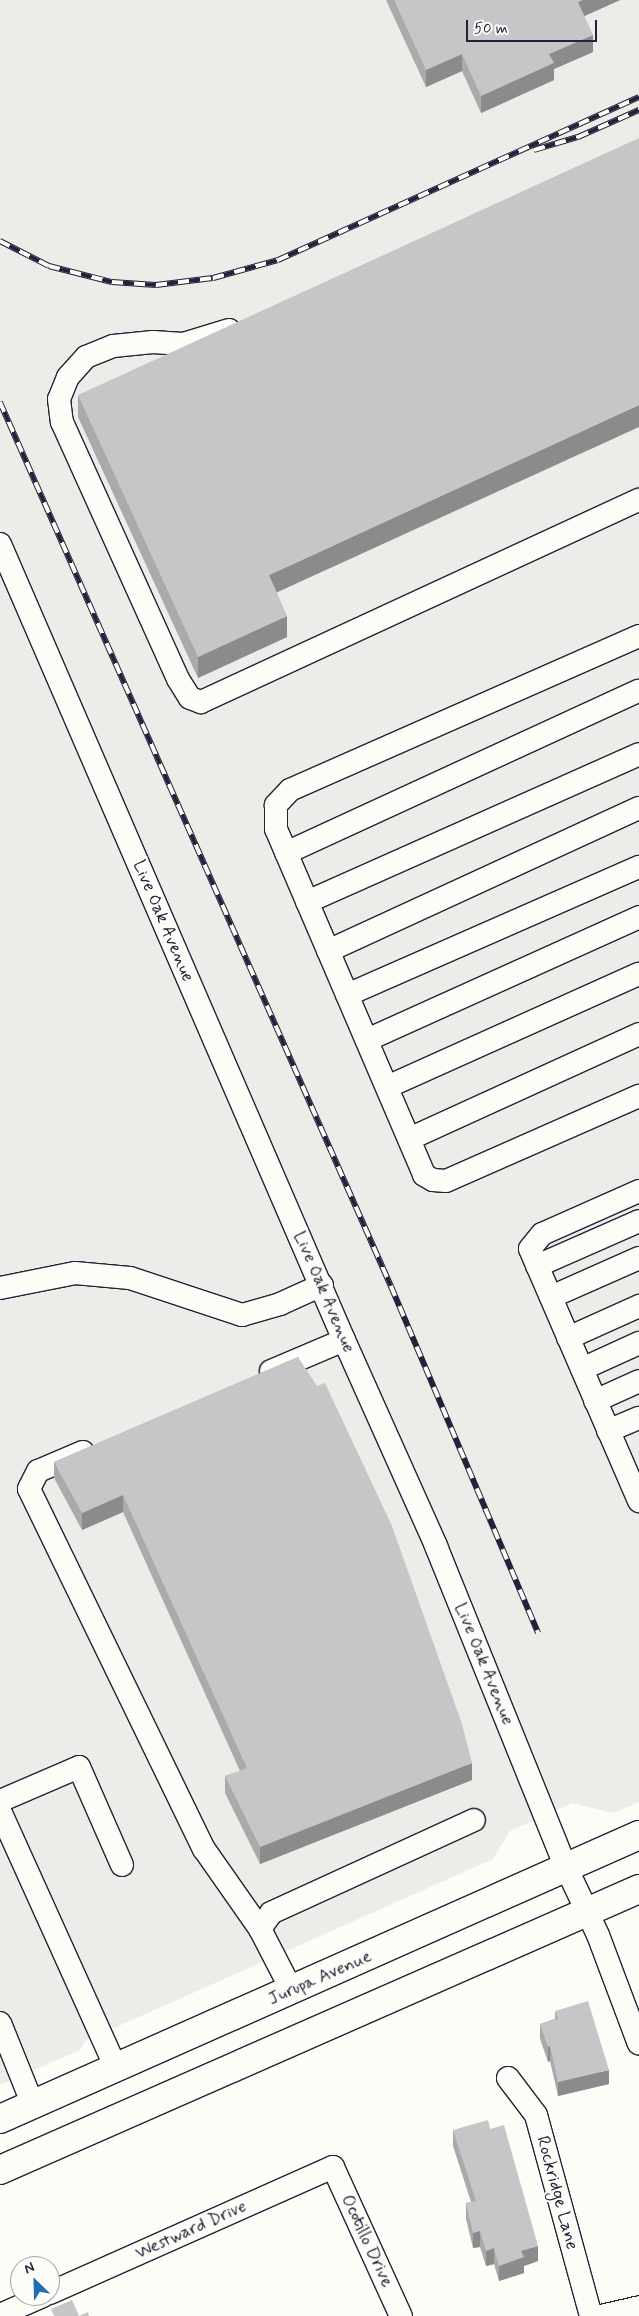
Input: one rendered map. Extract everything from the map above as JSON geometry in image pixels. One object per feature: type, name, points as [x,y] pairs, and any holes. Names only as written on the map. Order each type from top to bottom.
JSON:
[{"type":"main road","name":"Jurupa Avenue","points":[[0,2119],[292,1991],[639,1835]]},
{"type":"main road","points":[[0,2170],[585,1910],[639,1888]]},
{"type":"street","points":[[249,321],[222,334],[183,344],[153,342],[114,346],[86,357],[68,377],[59,399],[62,422],[178,680],[190,698],[201,702],[639,500]]},
{"type":"street","name":"Live Oak Avenue","points":[[0,544],[322,1285],[344,1340],[436,1546],[566,1867],[638,2036]]},
{"type":"street","points":[[639,636],[290,790],[276,805],[276,829],[424,1175],[433,1180],[446,1181],[639,1096]]},
{"type":"street","points":[[286,853],[639,691]]},
{"type":"street","points":[[307,902],[639,754]]},
{"type":"street","points":[[328,951],[639,808]]},
{"type":"street","points":[[348,995],[639,867]]},
{"type":"street","points":[[367,1040],[639,917]]},
{"type":"street","points":[[387,1087],[639,974]]},
{"type":"street","points":[[409,1139],[639,1034]]},
{"type":"street","points":[[639,1191],[542,1234],[530,1249],[608,1431],[632,1468],[639,1499]]},
{"type":"street","points":[[537,1266],[639,1221]]},
{"type":"street","points":[[551,1297],[639,1258]]},
{"type":"street","points":[[0,1288],[75,1273],[130,1278],[242,1315],[280,1304],[322,1285]]},
{"type":"street","points":[[568,1338],[639,1306]]},
{"type":"street","points":[[254,1378],[344,1340]]},
{"type":"street","points":[[582,1369],[639,1343]]},
{"type":"street","points":[[595,1401],[639,1381]]},
{"type":"street","points":[[608,1431],[639,1418]]},
{"type":"street","points":[[102,1444],[38,1471],[29,1489],[204,1850],[260,1929],[292,1991]]},
{"type":"street","points":[[0,1801],[79,1767],[122,1865]]},
{"type":"street","points":[[0,1811],[116,2068]]},
{"type":"street","points":[[260,1929],[272,1913],[474,1820]]},
{"type":"street","points":[[0,2023],[32,2105]]},
{"type":"street","name":"Rockridge Lane","points":[[508,2078],[536,2114],[591,2316]]},
{"type":"street","name":"Westward Drive","points":[[60,2289],[333,2167]]},
{"type":"street","name":"Ocotillo Drive","points":[[333,2167],[401,2316]]},
{"type":"street","points":[[0,2315],[20,2306]]},
{"type":"street","points":[[601,2316],[639,2307]]},
{"type":"shaded area","points":[[0,0],[639,0],[639,1802],[613,1813],[572,1803],[510,1831],[493,1859],[85,2041],[80,2050],[0,2085]]},
{"type":"building","points":[[394,0],[583,0],[578,2],[593,35],[549,54],[554,63],[481,96],[462,54],[426,70]]},
{"type":"building","points":[[639,138],[639,405],[269,575],[287,616],[198,657],[78,395]]},
{"type":"building","points":[[298,1357],[317,1386],[325,1383],[392,1526],[462,1724],[472,1763],[260,1847],[225,1776],[247,1768],[123,1495],[82,1513],[54,1462]]},
{"type":"building","points":[[588,2001],[609,2070],[558,2082],[550,2046],[548,2047],[540,2024],[558,2019],[555,2011]]},
{"type":"building","points":[[488,2120],[490,2129],[504,2125],[538,2246],[521,2251],[524,2257],[499,2266],[494,2248],[486,2251],[480,2231],[473,2233],[466,2203],[476,2201],[453,2130]]},
{"type":"building","points":[[72,2300],[79,2316],[54,2316],[51,2309]]},
{"type":"building","points":[[88,2312],[89,2316],[79,2316]]},
{"type":"railway","points":[[0,241],[49,266],[112,282],[156,285],[213,278],[278,260],[639,97]]},
{"type":"railway","points":[[534,150],[578,137],[639,110]]},
{"type":"railway","points":[[0,402],[391,1286],[538,1633]]}]
